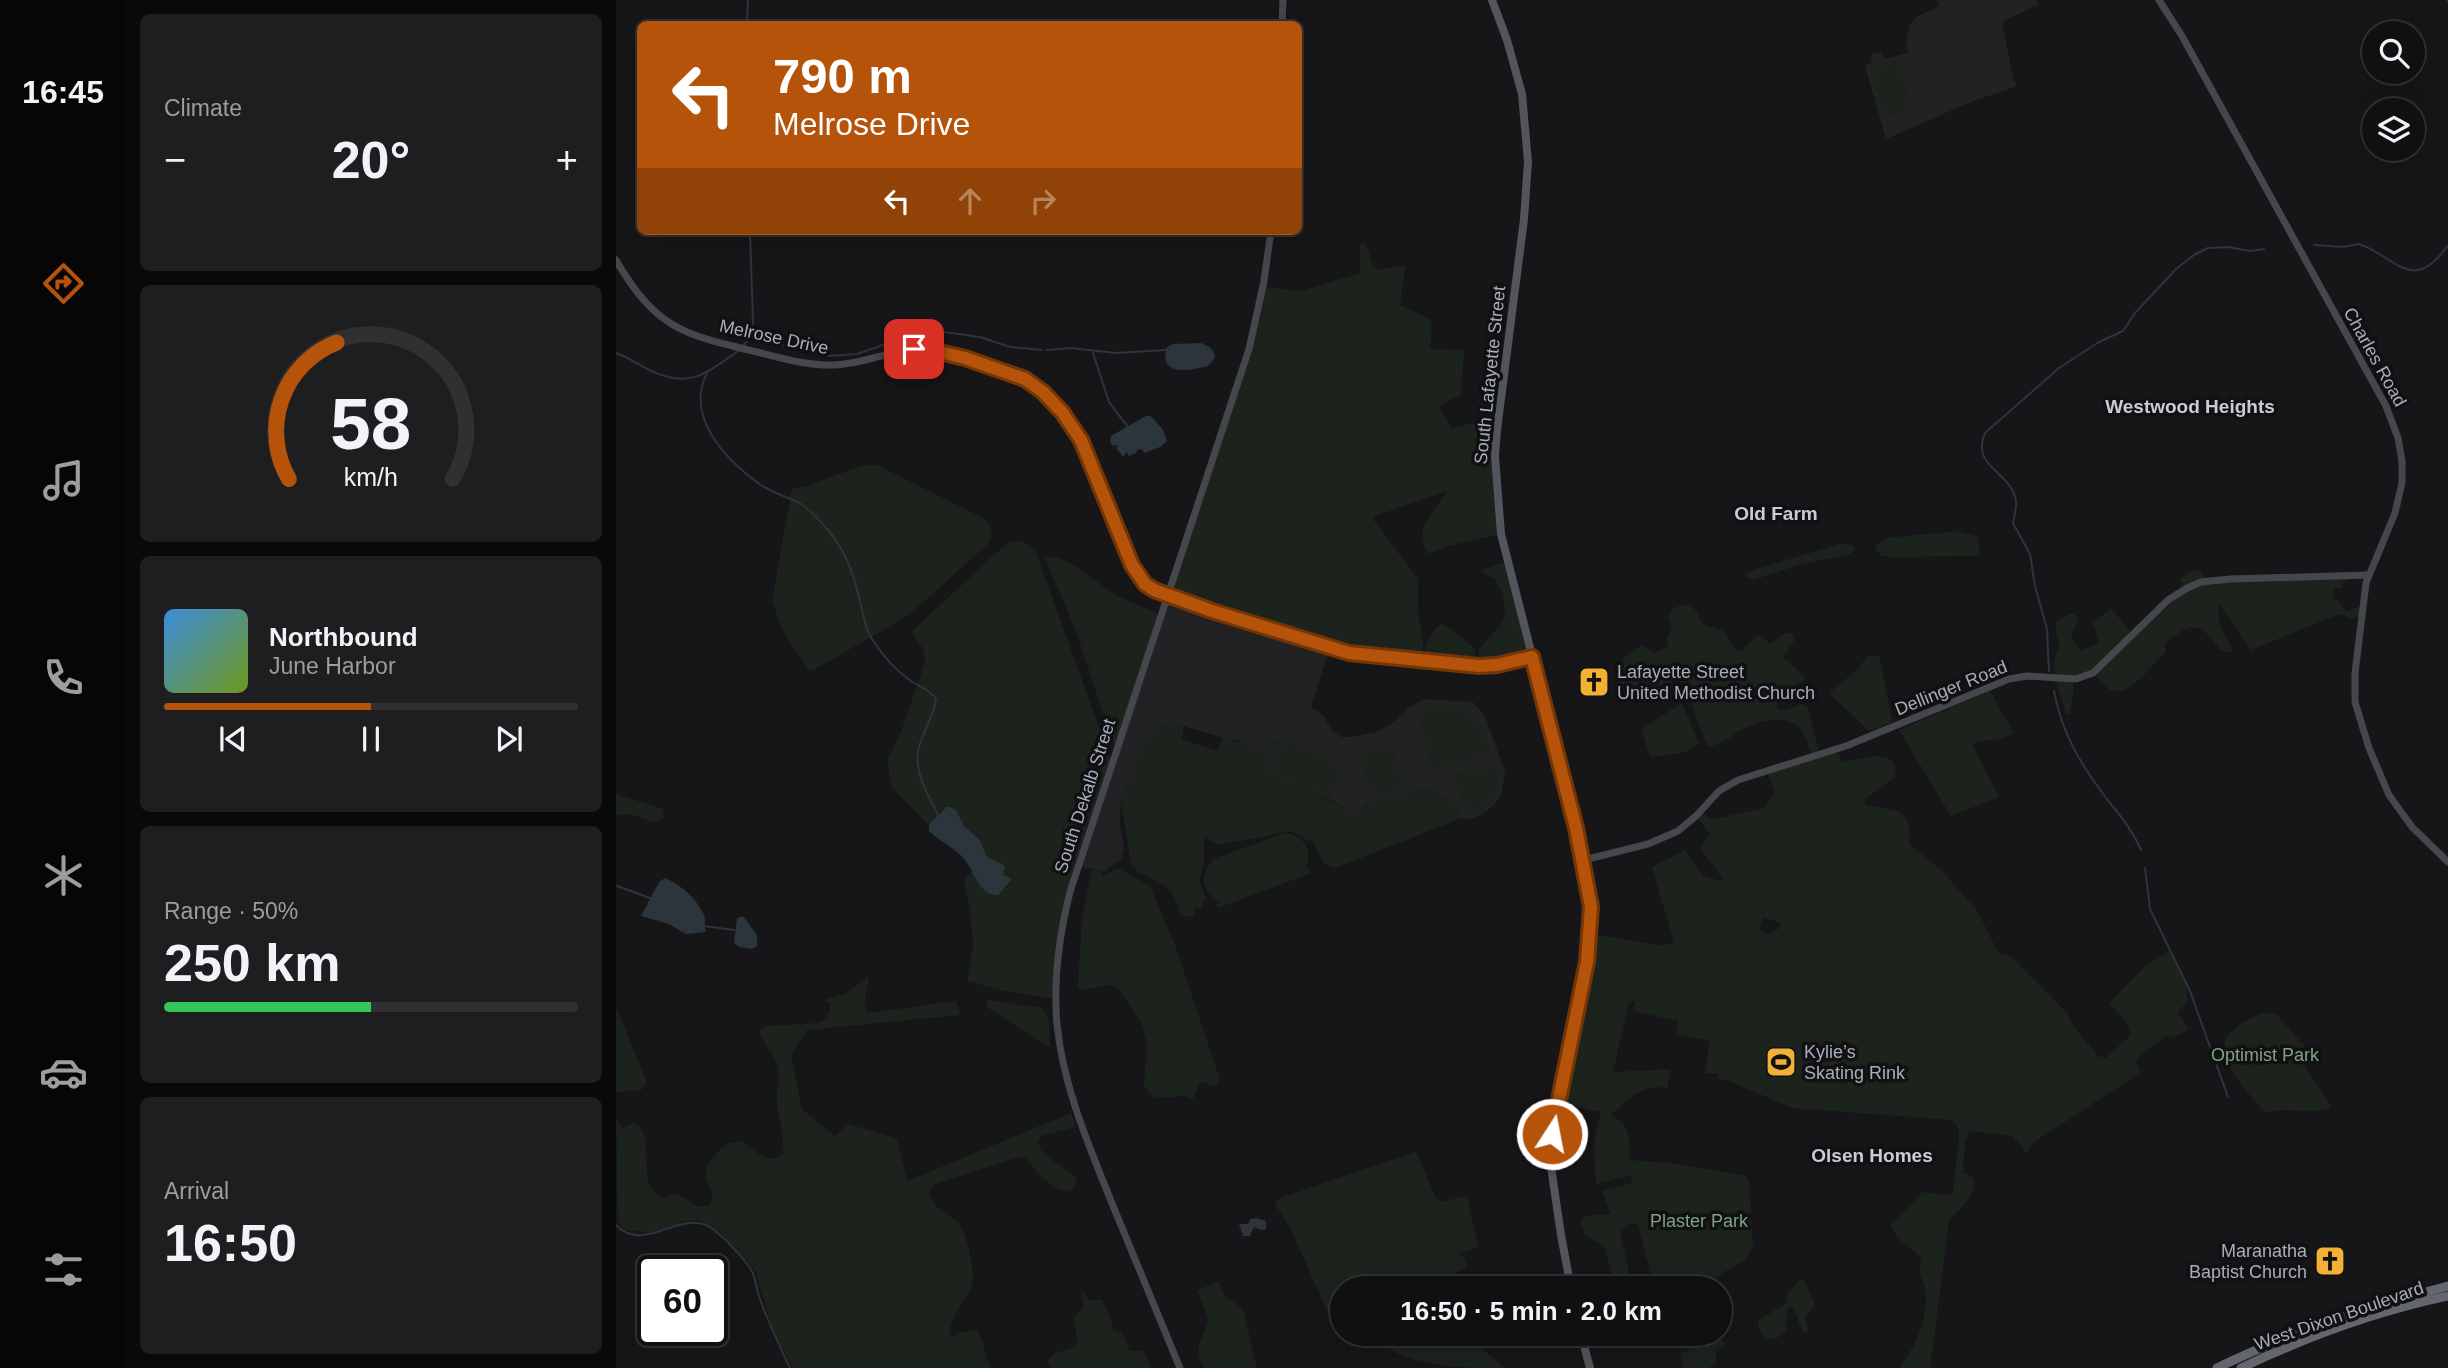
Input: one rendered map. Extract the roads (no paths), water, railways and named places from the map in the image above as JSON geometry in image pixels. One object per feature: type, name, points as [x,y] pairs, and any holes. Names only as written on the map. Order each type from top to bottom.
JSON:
[{"type":"highway","name":"West Dixon Boulevard","points":[[2217,1368],[2270,1343],[2339,1317],[2448,1286]]},
{"type":"highway","points":[[2352,1324],[2356,1318],[2413,1300],[2419,1293]]},
{"type":"highway","name":"West Dixon Boulevard","points":[[2241,1368],[2273,1353],[2352,1324],[2448,1296]]},
{"type":"highway","points":[[2273,1353],[2279,1346],[2336,1322],[2339,1317]]},
{"type":"main road","name":"South Lafayette Street","points":[[1492,0],[1517,74],[1526,125],[1528,162],[1525,208],[1495,456],[1501,534],[1584,860],[1591,907],[1590,934],[1552,1130],[1550,1160],[1560,1235],[1569,1276]]},
{"type":"main road","points":[[1584,1346],[1590,1368]]},
{"type":"street","points":[[1282,21],[1283,0]]},
{"type":"street","name":"Charles Road","points":[[2159,0],[2182,36],[2386,406],[2395,430],[2402,461],[2400,495],[2368,575],[2362,603],[2355,673],[2358,715],[2384,784],[2397,807],[2412,827],[2448,862]]},
{"type":"street","name":"South Dekalb Street","points":[[1180,1368],[1081,1126],[1062,1058],[1055,999],[1059,946],[1070,892],[1248,349],[1264,281],[1270,235]]},
{"type":"street","name":"Melrose Drive","points":[[616,260],[635,292],[666,321],[682,331],[795,361],[834,365],[899,352],[931,350],[965,358],[1032,383],[1062,412],[1081,440],[1135,570],[1149,587],[1167,596],[1349,653],[1479,666],[1532,657]]},
{"type":"street","name":"Dellinger Road","points":[[1584,860],[1648,844],[1678,831],[1719,791],[1738,780],[1846,747],[2009,679],[2027,676],[2076,679],[2085,677],[2107,662],[2168,600],[2187,588],[2230,579],[2368,575]]},
{"type":"waterway","points":[[747,21],[748,0]]},
{"type":"waterway","points":[[744,345],[750,337],[753,322],[750,235]]},
{"type":"waterway","points":[[2314,245],[2343,247],[2359,244],[2404,268],[2414,270],[2424,268],[2436,260],[2448,245]]},
{"type":"waterway","points":[[2049,671],[2047,629],[2035,586],[2030,554],[2013,523],[2016,501],[2013,491],[1983,454],[1985,433],[2059,368],[2099,342],[2123,331],[2135,313],[2176,269],[2194,255],[2208,248],[2228,247],[2250,251],[2264,249]]},
{"type":"waterway","points":[[753,330],[765,341],[829,356],[857,354],[906,337],[937,331],[980,337],[1010,347],[1042,350]]},
{"type":"waterway","points":[[1047,350],[1070,348],[1116,353],[1166,350]]},
{"type":"waterway","points":[[616,353],[656,373],[680,379],[709,371],[738,351]]},
{"type":"waterway","points":[[1093,353],[1109,402],[1128,427]]},
{"type":"waterway","points":[[707,373],[701,389],[701,405],[705,420],[721,449],[758,483],[805,506],[828,530],[848,564],[871,637],[896,668],[936,699],[917,760],[921,779],[938,815]]},
{"type":"waterway","points":[[2054,691],[2062,721],[2074,748],[2089,774],[2130,829],[2141,850]]},
{"type":"waterway","points":[[2145,868],[2150,909],[2190,991],[2228,1097]]},
{"type":"waterway","points":[[617,886],[650,898]]},
{"type":"waterway","points":[[704,926],[734,930]]},
{"type":"waterway","points":[[616,1225],[637,1235],[692,1223],[703,1224],[715,1231],[752,1271],[767,1316],[790,1368]]},
{"type":"place","name":"Lafayette Street United Methodist Church","points":[[1594,682]]},
{"type":"place","name":"Kylie’s Skating Rink","points":[[1781,1062]]},
{"type":"place","name":"Maranatha Baptist Church","points":[[2330,1261]]},
{"type":"district","name":"Westwood Heights","points":[[2190,406]]},
{"type":"district","name":"Old Farm","points":[[1776,513]]},
{"type":"district","name":"Olsen Homes","points":[[1872,1155]]},
{"type":"park label","name":"Optimist Park","points":[[2265,1055]]},
{"type":"park label","name":"Plaster Park","points":[[1699,1221]]}]
